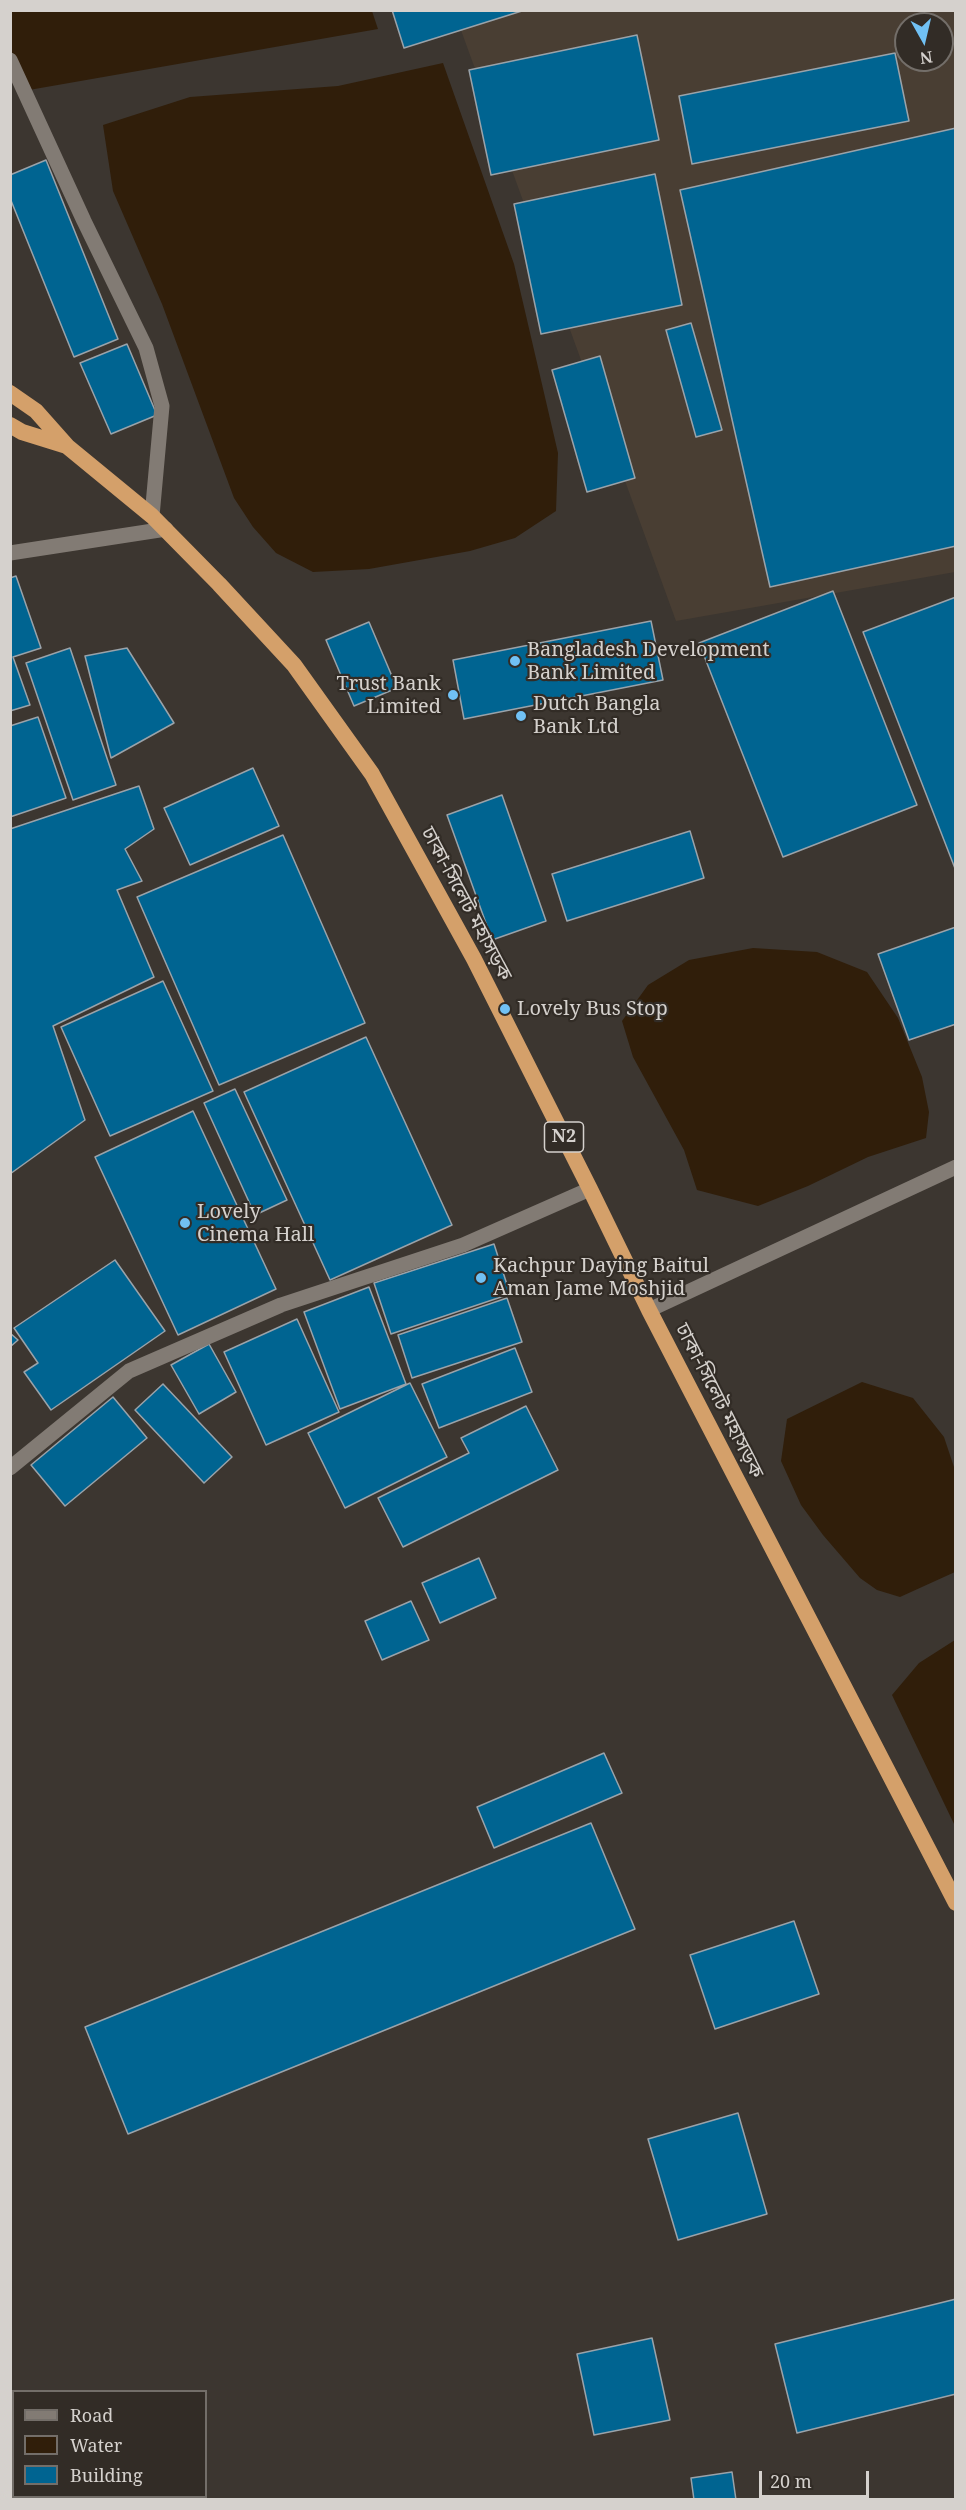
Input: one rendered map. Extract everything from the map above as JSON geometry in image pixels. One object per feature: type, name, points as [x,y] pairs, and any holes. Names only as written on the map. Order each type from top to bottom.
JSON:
[{"type":"highway","name":"ঢাকা-সিলেট মহাসড়ক","points":[[10,393],[36,411],[68,447],[166,529],[294,665],[372,774],[474,959],[649,1310],[956,1903]]},
{"type":"highway","name":"ঢাকা-সিলেট মহাসড়ক","points":[[10,425],[22,432],[68,447]]},
{"type":"street","points":[[10,60],[84,221],[146,348],[162,406],[152,516]]},
{"type":"street","points":[[10,553],[166,529]]},
{"type":"street","points":[[649,1310],[956,1167]]},
{"type":"street","points":[[10,1468],[129,1371],[281,1305],[463,1245],[590,1189]]},
{"type":"shaded area","points":[[454,11],[955,11],[955,572],[676,621]]},
{"type":"water","points":[[11,11],[372,11],[378,29],[29,90],[11,52]]},
{"type":"water","points":[[443,63],[514,264],[558,453],[556,511],[515,538],[470,551],[369,569],[313,572],[276,553],[253,527],[234,498],[162,304],[113,191],[103,125],[190,97],[338,86]]},
{"type":"water","points":[[753,948],[817,952],[867,972],[898,1018],[922,1077],[929,1112],[926,1138],[868,1157],[808,1186],[758,1206],[697,1190],[684,1150],[633,1057],[622,1021],[648,985],[689,960]]},
{"type":"water","points":[[862,1382],[913,1398],[944,1437],[955,1470],[955,1572],[900,1597],[877,1590],[860,1578],[801,1505],[781,1461],[787,1419]]},
{"type":"water","points":[[955,1640],[955,1826],[892,1695],[919,1663]]},
{"type":"building","points":[[392,10],[525,10],[404,48]]},
{"type":"building","points":[[637,35],[659,140],[491,175],[469,70]]},
{"type":"building","points":[[894,53],[894,72],[899,72],[909,121],[692,164],[679,96]]},
{"type":"building","points":[[956,128],[956,546],[770,587],[680,190]]},
{"type":"building","points":[[46,160],[118,339],[74,357],[10,198],[10,175]]},
{"type":"building","points":[[655,174],[682,305],[541,334],[514,204]]},
{"type":"building","points":[[691,323],[722,430],[696,437],[666,330]]},
{"type":"building","points":[[127,344],[157,415],[111,434],[80,363]]},
{"type":"building","points":[[600,356],[635,478],[587,492],[552,370]]},
{"type":"building","points":[[16,576],[41,648],[13,657],[30,705],[10,711],[10,578]]},
{"type":"building","points":[[833,591],[917,805],[783,857],[699,643]]},
{"type":"building","points":[[956,597],[956,871],[863,632]]},
{"type":"building","points":[[651,621],[663,680],[464,719],[453,660]]},
{"type":"building","points":[[369,622],[397,688],[354,706],[326,640]]},
{"type":"building","points":[[70,648],[116,785],[73,800],[26,663]]},
{"type":"building","points":[[127,648],[174,723],[111,758],[85,656]]},
{"type":"building","points":[[38,717],[66,798],[10,817],[10,726]]},
{"type":"building","points":[[253,768],[279,826],[190,865],[164,808]]},
{"type":"building","points":[[139,786],[154,829],[125,849],[142,881],[117,890],[154,977],[53,1026],[85,1120],[10,1174],[10,829]]},
{"type":"building","points":[[502,795],[546,921],[492,940],[447,815]]},
{"type":"building","points":[[690,831],[704,878],[567,921],[552,874]]},
{"type":"building","points":[[283,835],[365,1023],[219,1085],[137,897]]},
{"type":"building","points":[[956,927],[956,1024],[909,1040],[878,954]]},
{"type":"building","points":[[163,981],[213,1091],[110,1136],[61,1027]]},
{"type":"building","points":[[366,1037],[452,1225],[330,1280],[244,1092]]},
{"type":"building","points":[[235,1089],[287,1200],[255,1215],[204,1103]]},
{"type":"building","name":"Lovely Cinema Hall","points":[[193,1111],[276,1289],[178,1335],[95,1157]]},
{"type":"building","points":[[494,1244],[510,1294],[391,1334],[374,1283]]},
{"type":"building","points":[[115,1260],[165,1331],[51,1410],[24,1372],[38,1363],[14,1328]]},
{"type":"building","points":[[369,1287],[406,1384],[340,1409],[304,1312]]},
{"type":"building","points":[[507,1298],[522,1342],[412,1378],[398,1335]]},
{"type":"building","points":[[297,1319],[339,1412],[266,1445],[224,1352]]},
{"type":"building","points":[[10,1333],[18,1340],[10,1347]]},
{"type":"building","points":[[209,1344],[236,1392],[199,1414],[171,1365]]},
{"type":"building","points":[[515,1348],[532,1392],[439,1428],[422,1384]]},
{"type":"building","points":[[410,1383],[447,1457],[345,1508],[308,1433]]},
{"type":"building","points":[[163,1384],[232,1457],[204,1483],[135,1410]]},
{"type":"building","points":[[113,1397],[147,1438],[65,1506],[31,1465]]},
{"type":"building","points":[[526,1406],[558,1470],[403,1547],[378,1498],[469,1453],[461,1438]]},
{"type":"building","points":[[479,1558],[496,1598],[440,1623],[422,1583]]},
{"type":"building","points":[[411,1601],[429,1640],[382,1660],[365,1621]]},
{"type":"building","points":[[604,1753],[622,1793],[494,1848],[477,1807]]},
{"type":"building","points":[[591,1823],[635,1929],[128,2134],[85,2027]]},
{"type":"building","points":[[794,1921],[819,1994],[715,2029],[690,1955]]},
{"type":"building","points":[[738,2113],[767,2214],[678,2240],[648,2139]]},
{"type":"building","points":[[956,2299],[956,2394],[797,2433],[775,2344]]},
{"type":"building","points":[[652,2338],[670,2420],[594,2435],[577,2354]]},
{"type":"building","points":[[732,2472],[736,2500],[694,2500],[691,2478]]},
{"type":"place","name":"Bangladesh Development Bank Limited","points":[[515,661]]},
{"type":"place","name":"Trust Bank Limited","points":[[453,695]]},
{"type":"place","name":"Dutch Bangla Bank Ltd","points":[[521,716]]},
{"type":"place","name":"Lovely Bus Stop","points":[[505,1009]]},
{"type":"place","name":"Lovely Cinema Hall","points":[[185,1223]]},
{"type":"place","name":"Kachpur Daying Baitul Aman Jame Moshjid","points":[[481,1278]]}]
